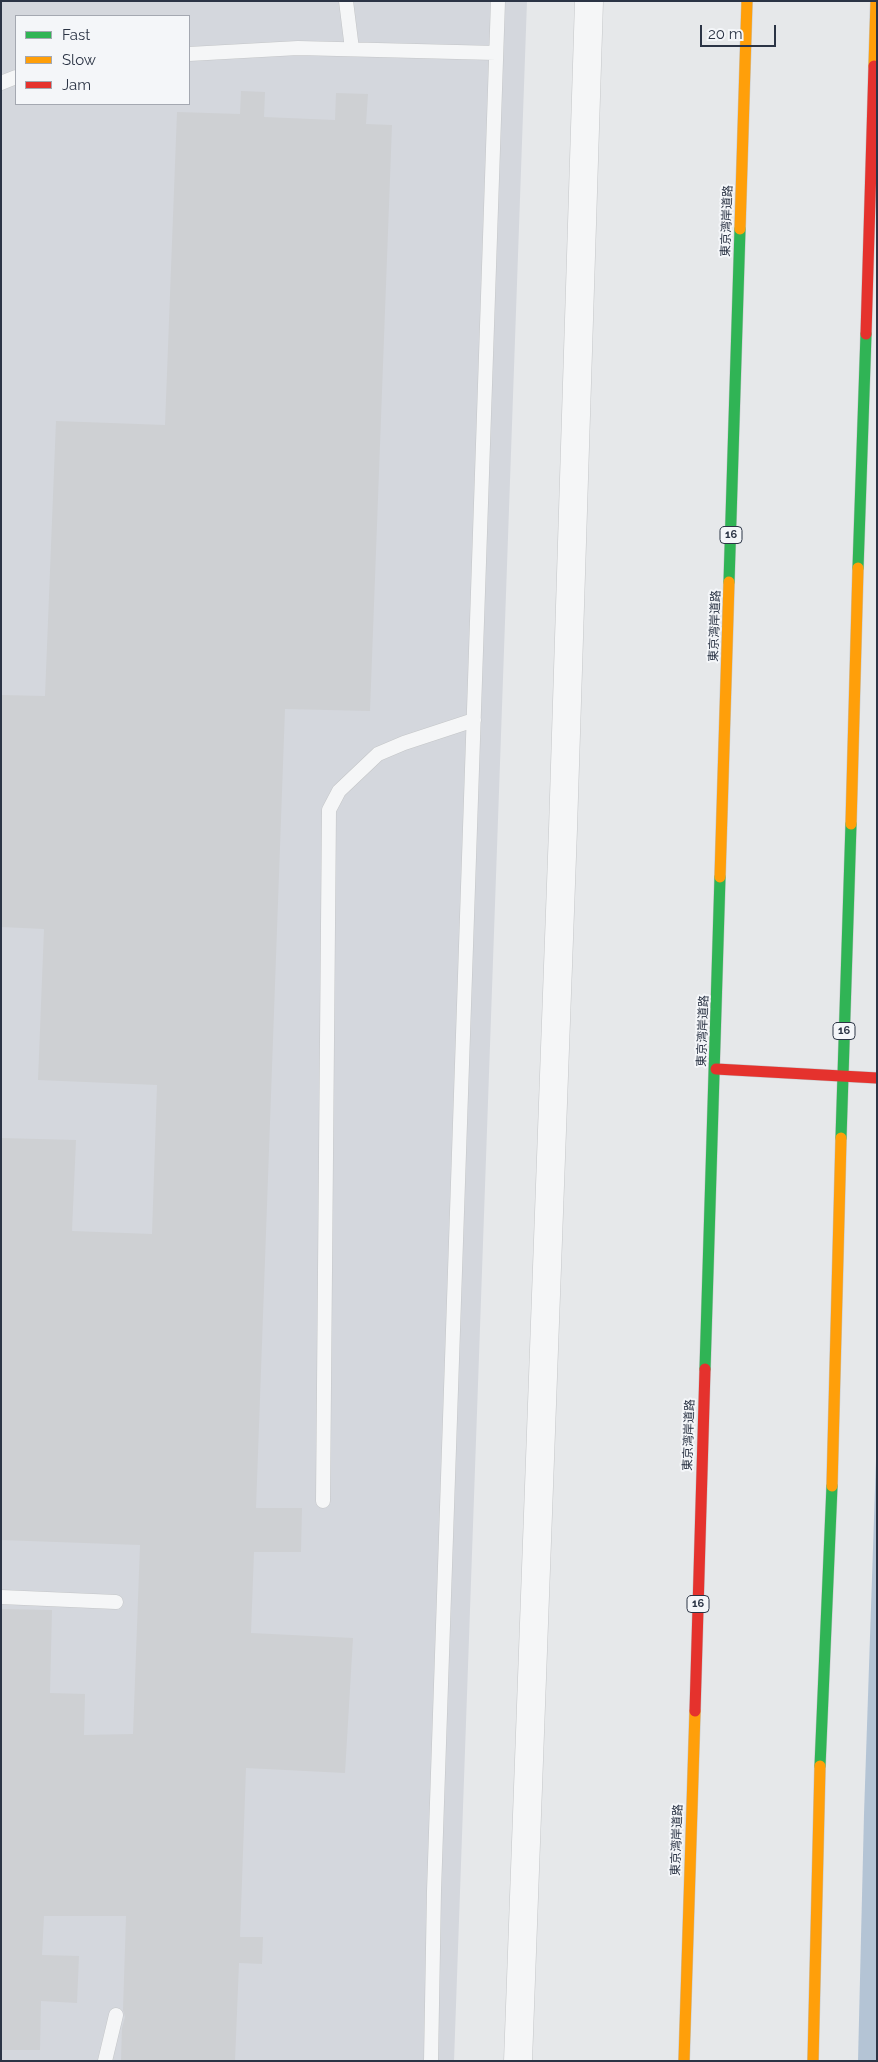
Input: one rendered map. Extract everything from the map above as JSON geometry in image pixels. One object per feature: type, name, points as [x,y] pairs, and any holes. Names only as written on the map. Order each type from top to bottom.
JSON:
[{"type":"main road","name":"東京湾岸道路","points":[[684,2061],[711,1151],[716,1068],[747,1]]},
{"type":"main road","name":"16","points":[[812,2061],[820,1769],[833,1453],[842,1077],[876,1]]},
{"type":"main road","points":[[716,1068],[873,1078]]},
{"type":"street","points":[[518,2061],[560,929],[589,1]]},
{"type":"lane","points":[[346,1],[352,49]]},
{"type":"lane","points":[[431,2061],[434,1891],[498,1]]},
{"type":"lane","points":[[190,54],[298,48],[496,53]]},
{"type":"lane","points":[[1,83],[15,77]]},
{"type":"lane","points":[[323,1501],[329,810],[339,791],[378,754],[404,743],[474,720]]},
{"type":"lane","points":[[1,1597],[116,1602]]},
{"type":"lane","points":[[105,2061],[116,2015]]},
{"type":"shaded area","points":[[1,1],[527,1],[454,2061],[1,2061]]},
{"type":"water","points":[[877,1430],[877,2061],[858,2061],[864,1814]]},
{"type":"building","points":[[241,91],[265,92],[264,117],[335,120],[336,93],[368,94],[366,124],[392,125],[370,711],[285,709],[256,1508],[302,1508],[301,1552],[254,1552],[251,1633],[353,1638],[345,1773],[246,1768],[240,1937],[263,1937],[262,1964],[239,1963],[235,2061],[121,2061],[122,2028],[125,2017],[123,2010],[126,1916],[44,1916],[42,1955],[79,1956],[77,2003],[41,2001],[40,2050],[1,2050],[1,1609],[52,1610],[50,1693],[85,1694],[84,1735],[133,1734],[140,1545],[1,1540],[1,1138],[76,1140],[72,1231],[152,1234],[157,1085],[38,1080],[44,929],[1,927],[1,695],[45,696],[56,421],[165,425],[177,112],[240,114]]},
{"type":"traffic: fast","points":[[729,582],[740,229]]},
{"type":"traffic: fast","points":[[858,568],[866,334]]},
{"type":"traffic: fast","points":[[841,1138],[851,824]]},
{"type":"traffic: fast","points":[[705,1369],[720,877]]},
{"type":"traffic: fast","points":[[820,1766],[832,1486]]},
{"type":"traffic: slow","points":[[740,229],[747,1]]},
{"type":"traffic: slow","points":[[874,66],[876,1]]},
{"type":"traffic: slow","points":[[851,824],[858,568]]},
{"type":"traffic: slow","points":[[720,877],[729,582]]},
{"type":"traffic: slow","points":[[832,1486],[841,1138]]},
{"type":"traffic: slow","points":[[684,2061],[695,1711]]},
{"type":"traffic: slow","points":[[813,2061],[820,1766]]},
{"type":"traffic: jam","points":[[866,334],[874,66]]},
{"type":"traffic: jam","points":[[716,1069],[877,1078]]},
{"type":"traffic: jam","points":[[695,1711],[705,1369]]}]
